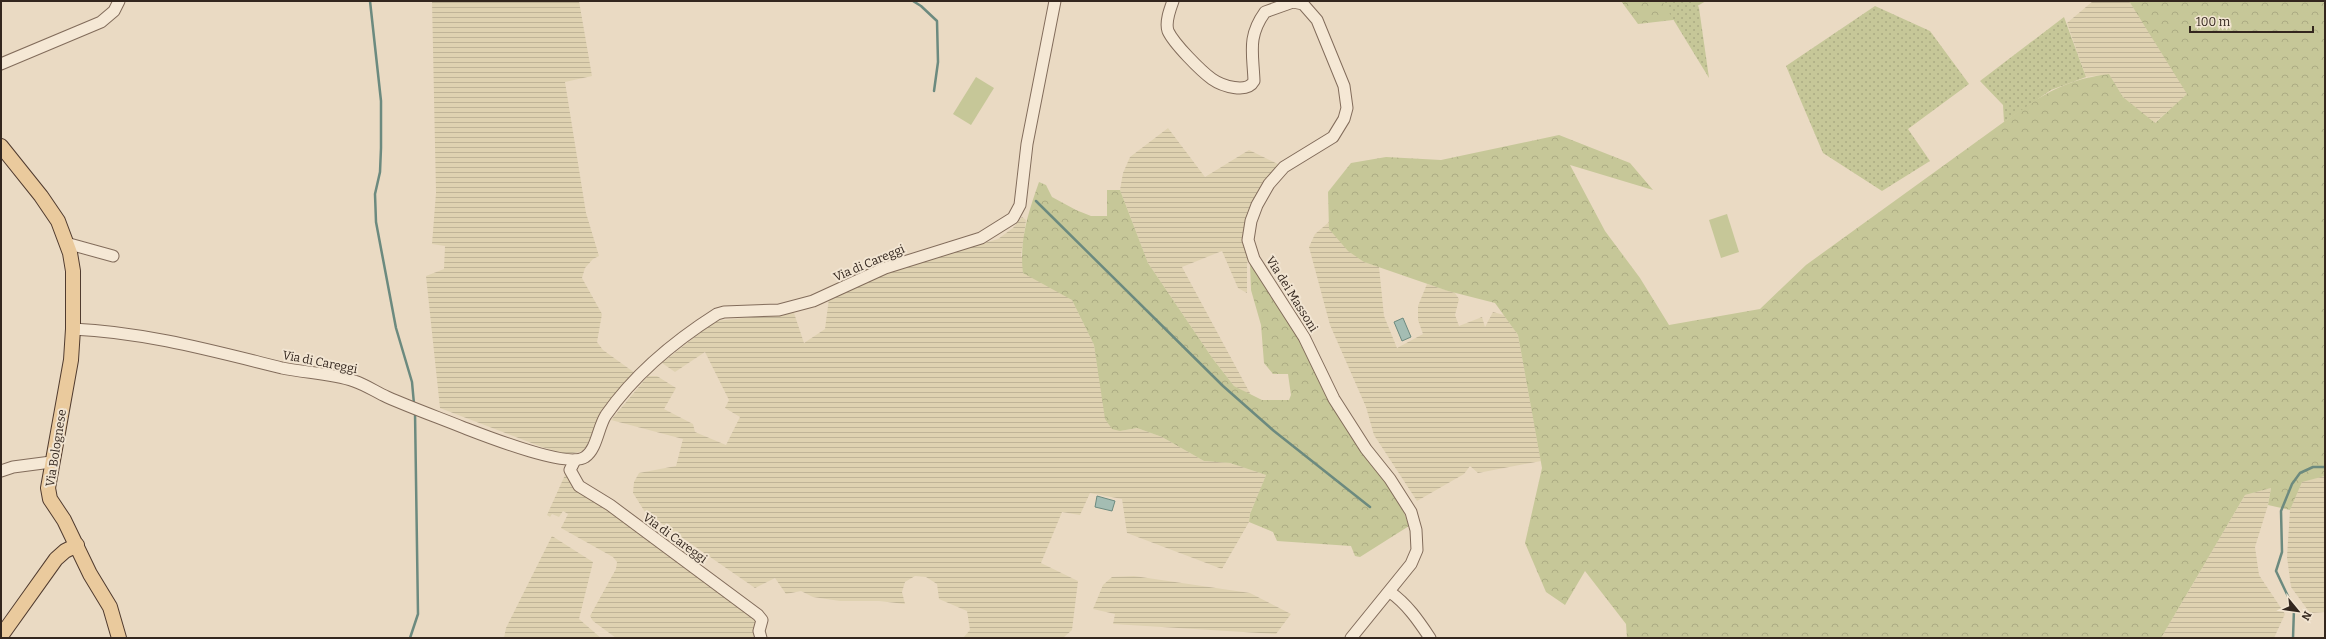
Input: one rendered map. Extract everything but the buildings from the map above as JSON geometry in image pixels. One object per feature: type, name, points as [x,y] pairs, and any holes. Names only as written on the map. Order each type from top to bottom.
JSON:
[{"type":"main road","name":"Via Bolognese","points":[[1,146],[49,206],[58,221],[66,243],[73,271],[73,329],[68,379],[51,462],[48,488],[50,498],[110,607],[119,638]]},
{"type":"main road","points":[[1,636],[54,562],[65,551],[79,551]]},
{"type":"street","points":[[1,64],[101,22],[114,11],[118,1]]},
{"type":"street","name":"Via di Careggi","points":[[73,329],[107,330],[194,346],[284,368],[305,370],[353,380],[386,396],[471,431],[553,458],[574,460],[585,457],[591,451],[606,415],[644,372],[717,314],[724,312],[779,310],[814,301],[891,265],[981,238],[1013,218],[1020,205],[1027,144],[1055,1]]},
{"type":"street","name":"Via dei Massoni","points":[[1173,1],[1167,24],[1168,31],[1185,53],[1215,81],[1244,88],[1252,85],[1254,80],[1252,43],[1258,22],[1265,12],[1293,2],[1303,4],[1317,20],[1338,69],[1347,105],[1342,122],[1333,137],[1284,167],[1269,184],[1255,211],[1248,240],[1257,265],[1304,337],[1334,399],[1366,449],[1390,479],[1411,512],[1416,530],[1417,550],[1411,564],[1390,592],[1351,638]]},
{"type":"street","points":[[66,243],[113,256]]},
{"type":"street","name":"Via di Careggi","points":[[574,460],[570,470],[579,486],[610,505],[758,615],[762,620],[759,631],[761,638]]},
{"type":"street","points":[[1,471],[13,467],[51,462]]},
{"type":"street","points":[[1390,592],[1400,599],[1418,619],[1430,638]]},
{"type":"shaded area","points":[[432,1],[579,1],[592,76],[565,82],[586,213],[599,256],[593,259],[585,268],[582,278],[602,314],[597,342],[603,350],[635,373],[600,417],[585,449],[579,452],[566,454],[542,447],[440,408],[426,276],[444,269],[445,246],[432,244],[436,193]]},
{"type":"shaded area","points":[[2093,1],[2129,1],[2188,94],[2154,123],[2123,97],[2109,74],[2086,77],[2067,23]]},
{"type":"shaded area","points":[[1168,128],[1205,177],[1249,150],[1284,167],[1257,205],[1247,265],[1247,293],[1238,288],[1222,251],[1182,267],[1251,395],[1234,386],[1213,359],[1148,263],[1120,190],[1123,173],[1130,157]]},
{"type":"shaded area","points":[[1022,217],[1026,220],[1021,256],[1072,300],[1094,345],[1098,370],[1120,431],[1137,428],[1162,437],[1204,461],[1230,463],[1266,475],[1250,514],[1249,522],[1222,569],[1127,533],[1122,499],[1090,493],[1080,515],[1062,512],[1041,563],[1078,581],[1072,630],[1063,638],[963,638],[970,630],[967,611],[939,599],[937,584],[926,577],[915,576],[905,582],[902,592],[905,604],[879,601],[840,601],[813,597],[801,591],[786,594],[775,578],[755,588],[645,512],[633,493],[634,482],[639,473],[676,466],[683,439],[611,420],[648,376],[657,376],[676,388],[664,409],[693,424],[695,432],[726,445],[740,417],[725,408],[729,400],[705,352],[675,372],[662,363],[715,321],[794,313],[804,343],[825,329],[829,298],[906,266],[998,239],[1013,228]]},
{"type":"shaded area","points":[[1329,222],[1329,229],[1364,262],[1379,267],[1384,316],[1397,348],[1423,334],[1418,320],[1418,306],[1427,284],[1455,293],[1459,299],[1455,315],[1459,326],[1482,317],[1485,327],[1493,312],[1504,315],[1518,335],[1541,461],[1478,473],[1470,466],[1464,474],[1417,501],[1374,435],[1366,407],[1330,325],[1309,247],[1315,234]]},
{"type":"shaded area","points":[[1403,318],[1411,337],[1402,341],[1394,322]]},
{"type":"shaded area","points":[[565,475],[757,621],[757,638],[616,638],[593,621],[590,616],[616,569],[617,562],[613,557],[561,528],[568,514],[563,511],[559,517],[552,514],[550,517],[547,515]]},
{"type":"shaded area","points":[[2325,476],[2325,612],[2310,613],[2291,587],[2287,557],[2290,510],[2302,481]]},
{"type":"shaded area","points":[[2271,488],[2268,505],[2255,547],[2259,575],[2285,614],[2274,638],[2161,638],[2245,495]]},
{"type":"shaded area","points":[[1097,496],[1115,501],[1112,511],[1095,507]]},
{"type":"shaded area","points":[[552,536],[593,562],[579,619],[601,638],[504,638],[506,628]]},
{"type":"shaded area","points":[[1134,576],[1250,593],[1291,614],[1276,634],[1113,624],[1115,614],[1093,609],[1103,585],[1112,577]]},
{"type":"green space","points":[[1621,1],[1706,1],[1673,20],[1638,24]]},
{"type":"green space","points":[[1662,1],[1696,1],[1699,8],[1709,78]]},
{"type":"green space","points":[[2129,1],[2325,1],[2325,476],[2302,482],[2290,510],[2268,505],[2271,488],[2245,495],[2161,638],[1627,638],[1626,624],[1585,571],[1565,605],[1546,592],[1525,543],[1542,468],[1518,335],[1495,303],[1448,291],[1364,262],[1348,251],[1329,229],[1328,192],[1351,163],[1386,157],[1441,160],[1559,135],[1630,163],[1653,190],[1570,165],[1605,231],[1640,278],[1669,325],[1760,309],[1806,265],[2019,111],[2061,86],[2095,76],[2109,74],[2123,97],[2155,123],[2187,94]]},
{"type":"green space","points":[[1875,6],[1930,31],[1969,84],[1908,129],[1930,161],[1882,191],[1823,153],[1786,66]]},
{"type":"green space","points":[[2064,17],[2086,77],[2051,90],[2004,122],[2003,105],[1980,81]]},
{"type":"green space","points":[[976,77],[994,88],[971,125],[953,114]]},
{"type":"green space","points":[[1039,182],[1046,185],[1052,197],[1091,216],[1107,216],[1107,190],[1120,190],[1148,263],[1213,359],[1234,386],[1262,400],[1289,400],[1291,395],[1288,374],[1273,374],[1264,363],[1261,325],[1251,290],[1250,262],[1253,264],[1298,338],[1337,414],[1384,478],[1402,507],[1409,526],[1360,557],[1355,556],[1351,546],[1277,541],[1273,532],[1249,522],[1250,514],[1266,475],[1230,463],[1204,461],[1162,437],[1137,428],[1120,431],[1112,429],[1105,419],[1094,345],[1072,300],[1023,273],[1023,238],[1031,205]]},
{"type":"green space","points":[[1727,214],[1739,252],[1721,258],[1709,220]]},
{"type":"waterway","points":[[370,1],[381,101],[380,172],[375,194],[376,222],[396,328],[412,382],[414,404]]},
{"type":"waterway","points":[[913,1],[921,6],[937,21],[938,62],[934,91]]},
{"type":"waterway","points":[[1036,201],[1223,386],[1274,431],[1370,507]]},
{"type":"waterway","points":[[410,638],[418,614],[415,412]]},
{"type":"waterway","points":[[2293,638],[2294,609],[2276,571],[2282,552],[2281,511],[2292,484],[2300,473],[2313,467],[2325,467]]}]
